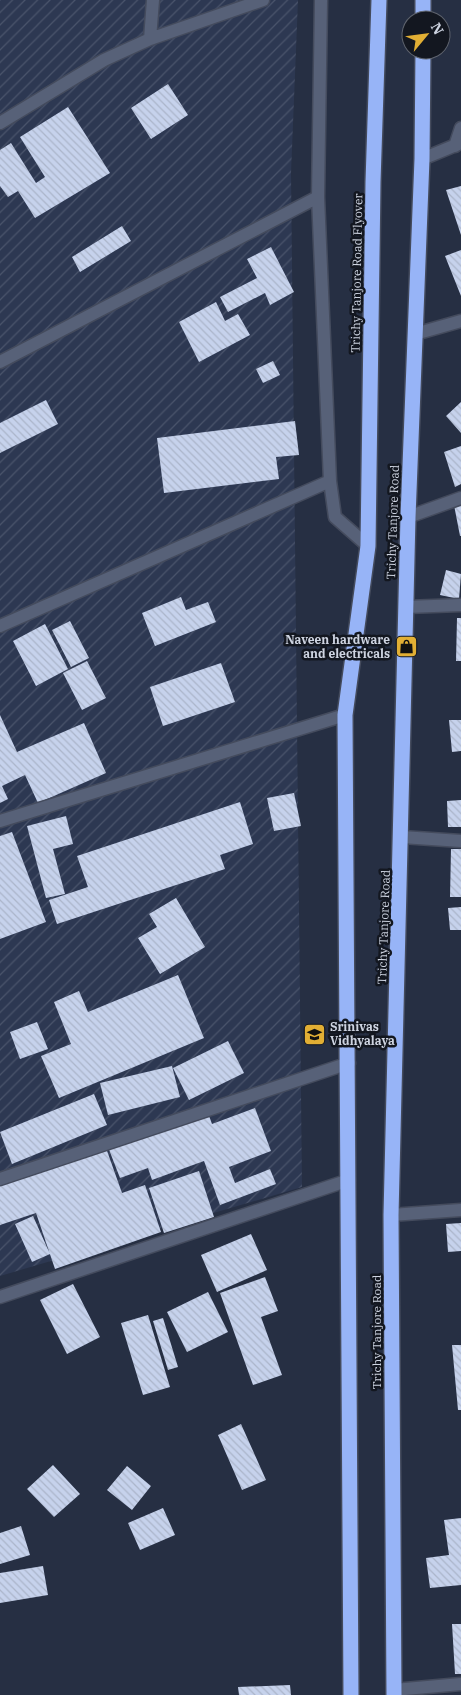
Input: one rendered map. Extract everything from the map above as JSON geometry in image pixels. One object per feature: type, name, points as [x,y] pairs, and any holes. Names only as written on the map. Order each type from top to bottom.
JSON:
[{"type":"highway","name":"Trichy Tanjore Road Flyover","points":[[368,546],[368,461],[379,0]]},
{"type":"highway","name":"Trichy Tanjore Road","points":[[394,1693],[391,1216],[402,837],[408,517],[422,159],[423,60]]},
{"type":"highway","name":"Trichy Tanjore Road","points":[[351,1695],[349,1063],[345,715],[368,546]]},
{"type":"street","points":[[150,39],[153,0]]},
{"type":"street","points":[[0,123],[104,60],[150,39],[263,0]]},
{"type":"street","points":[[321,0],[318,197],[330,481],[335,517],[368,546]]},
{"type":"street","points":[[422,159],[458,145],[461,128]]},
{"type":"street","points":[[0,362],[318,197]]},
{"type":"street","points":[[415,334],[461,321]]},
{"type":"street","points":[[0,626],[330,481]]},
{"type":"street","points":[[408,517],[461,498]]},
{"type":"street","points":[[406,607],[461,605]]},
{"type":"street","points":[[0,821],[345,715]]},
{"type":"street","points":[[402,837],[461,841]]},
{"type":"street","points":[[0,1179],[349,1063]]},
{"type":"street","points":[[0,1297],[349,1180]]},
{"type":"street","points":[[391,1216],[461,1210]]},
{"type":"street","points":[[394,1693],[461,1684]]},
{"type":"shaded area","points":[[0,0],[298,0],[291,173],[302,1187],[0,1276]]},
{"type":"building","points":[[168,84],[188,115],[151,139],[131,108]]},
{"type":"building","points":[[68,107],[110,173],[35,218],[18,191],[8,197],[0,186],[0,150],[11,143],[36,183],[45,177],[20,137]]},
{"type":"building","points":[[461,186],[461,235],[446,190]]},
{"type":"building","points":[[122,226],[131,241],[80,272],[72,257]]},
{"type":"building","points":[[271,247],[294,292],[270,305],[265,293],[228,312],[220,297],[257,278],[247,259]]},
{"type":"building","points":[[461,250],[461,296],[445,256]]},
{"type":"building","points":[[216,302],[225,321],[238,314],[250,335],[199,362],[179,322]]},
{"type":"building","points":[[273,361],[280,375],[263,383],[256,369]]},
{"type":"building","points":[[46,400],[58,424],[0,453],[0,423]]},
{"type":"building","points":[[461,402],[461,433],[446,416]]},
{"type":"building","points":[[295,421],[299,455],[276,457],[279,479],[164,493],[157,438]]},
{"type":"building","points":[[461,446],[461,484],[455,487],[444,452]]},
{"type":"building","points":[[461,503],[461,536],[460,536],[454,505]]},
{"type":"building","points":[[446,570],[461,574],[459,599],[440,595]]},
{"type":"building","points":[[181,597],[186,610],[208,602],[216,622],[155,646],[142,613]]},
{"type":"building","points":[[457,618],[461,618],[461,661],[456,661]]},
{"type":"building","points":[[70,621],[89,658],[71,667],[52,630]]},
{"type":"building","points":[[45,624],[68,669],[36,686],[13,641]]},
{"type":"building","points":[[87,661],[106,698],[82,710],[63,673]]},
{"type":"building","points":[[221,663],[235,702],[163,726],[150,687]]},
{"type":"building","points":[[0,715],[17,752],[84,723],[106,773],[38,803],[25,775],[2,786],[8,799],[0,803]]},
{"type":"building","points":[[449,720],[461,720],[461,751],[452,752]]},
{"type":"building","points":[[294,793],[301,826],[274,831],[267,798]]},
{"type":"building","points":[[461,800],[461,827],[448,827],[447,801]]},
{"type":"building","points":[[240,802],[253,844],[220,855],[225,869],[57,924],[49,900],[88,887],[77,856]]},
{"type":"building","points":[[66,816],[73,844],[53,849],[65,894],[46,898],[27,826]]},
{"type":"building","points":[[12,832],[46,922],[0,939],[0,836]]},
{"type":"building","points":[[451,849],[461,849],[461,897],[450,897]]},
{"type":"building","points":[[176,898],[205,947],[160,974],[138,938],[157,927],[149,914]]},
{"type":"building","points":[[461,907],[461,930],[450,930],[448,908]]},
{"type":"building","points":[[178,975],[204,1038],[59,1098],[41,1056],[71,1044],[54,1002],[79,991],[88,1012]]},
{"type":"building","points":[[37,1022],[48,1049],[20,1059],[10,1032]]},
{"type":"building","points":[[228,1041],[244,1073],[189,1100],[173,1068]]},
{"type":"building","points":[[172,1066],[180,1097],[108,1115],[100,1083]]},
{"type":"building","points":[[94,1094],[107,1125],[12,1164],[0,1132]]},
{"type":"building","points":[[255,1108],[271,1151],[229,1167],[235,1183],[270,1169],[276,1184],[220,1205],[204,1161],[152,1180],[148,1168],[120,1178],[108,1147],[207,1110],[212,1124]]},
{"type":"building","points":[[106,1148],[122,1193],[145,1185],[161,1232],[55,1269],[36,1213],[0,1225],[0,1184]]},
{"type":"building","points":[[199,1171],[214,1217],[164,1233],[149,1188]]},
{"type":"building","points":[[33,1216],[50,1254],[32,1262],[15,1224]]},
{"type":"building","points":[[461,1223],[461,1251],[448,1252],[446,1224]]},
{"type":"building","points":[[251,1234],[267,1270],[217,1292],[201,1255]]},
{"type":"building","points":[[265,1277],[278,1311],[261,1317],[282,1375],[253,1385],[220,1293]]},
{"type":"building","points":[[73,1284],[100,1337],[67,1354],[40,1300]]},
{"type":"building","points":[[208,1292],[228,1332],[187,1352],[167,1312]]},
{"type":"building","points":[[148,1315],[170,1387],[143,1395],[121,1323]]},
{"type":"building","points":[[163,1318],[178,1367],[168,1370],[153,1321]]},
{"type":"building","points":[[452,1345],[461,1345],[461,1410],[458,1410]]},
{"type":"building","points":[[241,1424],[266,1480],[242,1490],[218,1435]]},
{"type":"building","points":[[53,1465],[80,1494],[54,1517],[27,1489]]},
{"type":"building","points":[[127,1466],[151,1486],[132,1510],[107,1490]]},
{"type":"building","points":[[163,1508],[175,1535],[140,1550],[128,1523]]},
{"type":"building","points":[[461,1518],[461,1585],[430,1588],[426,1558],[449,1555],[444,1520]]},
{"type":"building","points":[[21,1526],[30,1555],[0,1564],[0,1533]]},
{"type":"building","points":[[43,1566],[48,1595],[0,1603],[0,1573]]},
{"type":"building","points":[[452,1624],[461,1624],[461,1674],[455,1674]]},
{"type":"building","points":[[290,1685],[291,1695],[239,1695],[238,1687]]},
{"type":"place","name":"Naveen hardware and electricals","points":[[406,647]]},
{"type":"place","name":"Srinivas Vidhyalaya","points":[[314,1034]]}]
